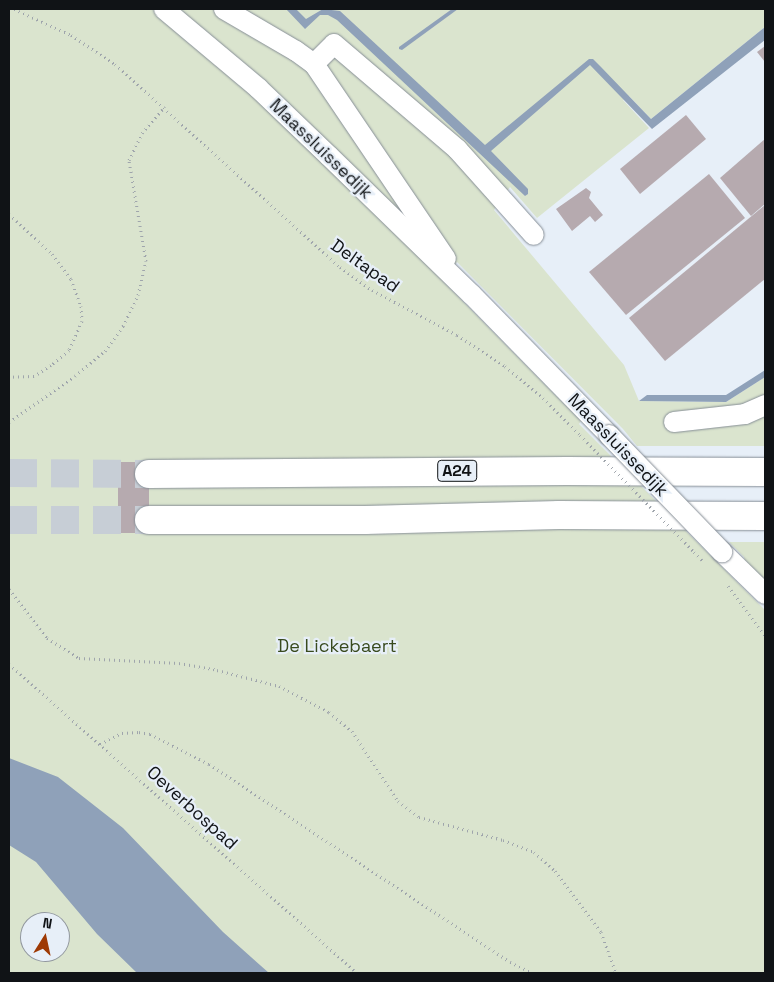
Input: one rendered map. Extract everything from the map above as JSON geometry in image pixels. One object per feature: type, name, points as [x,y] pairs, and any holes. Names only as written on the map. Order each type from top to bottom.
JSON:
[{"type":"highway","name":"A24","points":[[149,474],[547,471],[765,472]]},
{"type":"highway","points":[[149,520],[261,521],[559,515],[765,516]]},
{"type":"street","name":"Maassluissedijk","points":[[164,9],[258,88],[472,295],[765,594]]},
{"type":"street","name":"Maassluissedijk","points":[[224,9],[296,51],[314,64],[472,295]]},
{"type":"street","points":[[314,64],[334,44],[457,149],[534,236]]},
{"type":"street","points":[[674,422],[745,414],[765,405]]},
{"type":"path","name":"Deltapad","points":[[14,9],[71,35],[97,51],[165,107],[340,267],[379,295],[457,335],[506,366],[543,398],[694,552]]},
{"type":"path","points":[[9,422],[75,376],[105,351],[123,326],[138,295],[146,261],[129,160],[142,133],[165,107]]},
{"type":"path","points":[[9,214],[52,254],[71,279],[82,306],[79,330],[69,350],[34,376],[9,377]]},
{"type":"path","points":[[728,586],[765,636]]},
{"type":"path","points":[[9,589],[47,638],[79,658],[179,663],[217,670],[279,686],[329,712],[352,731],[398,801],[419,816],[502,840],[534,852],[555,871],[601,932],[616,973]]},
{"type":"path","name":"Oeverbospad","points":[[9,664],[357,973]]},
{"type":"path","points":[[100,744],[122,733],[139,732],[150,734],[209,764],[510,962],[533,973]]},
{"type":"green space","name":"De Lickebaert","points":[[9,9],[765,9],[765,27],[651,119],[629,96],[623,100],[649,128],[537,218],[510,187],[494,210],[624,365],[639,401],[726,402],[765,377],[765,446],[637,446],[623,429],[457,262],[443,281],[581,421],[579,424],[765,610],[765,973],[9,973]]},
{"type":"green space","points":[[729,542],[765,542],[765,585],[745,564],[744,557]]},
{"type":"water","points":[[286,9],[296,9],[306,19],[323,9],[340,11],[485,145],[589,59],[593,59],[651,119],[765,27],[765,40],[652,129],[590,65],[491,151],[528,189],[528,194],[525,196],[337,20],[328,15],[320,15],[305,29]]},
{"type":"water","points":[[452,9],[458,9],[402,50],[399,49],[399,47]]},
{"type":"water","points":[[765,370],[765,377],[726,402],[639,401],[647,395],[726,395]]},
{"type":"water","points":[[9,758],[58,777],[123,828],[223,932],[269,973],[137,973],[97,934],[36,862],[9,845]]},
{"type":"building","points":[[765,46],[765,62],[757,52]]},
{"type":"building","points":[[686,115],[706,139],[640,194],[620,169]]},
{"type":"building","points":[[765,139],[765,204],[751,216],[720,178]]},
{"type":"building","points":[[709,174],[745,218],[626,315],[589,272]]},
{"type":"building","points":[[586,188],[591,192],[589,198],[603,215],[595,222],[590,216],[572,231],[556,209]]},
{"type":"building","points":[[765,205],[765,279],[665,361],[629,318]]},
{"type":"building","points":[[118,462],[149,462],[149,533],[118,533]]},
{"type":"tunnel","points":[[9,473],[149,474]]},
{"type":"tunnel","points":[[9,520],[149,520]]}]
